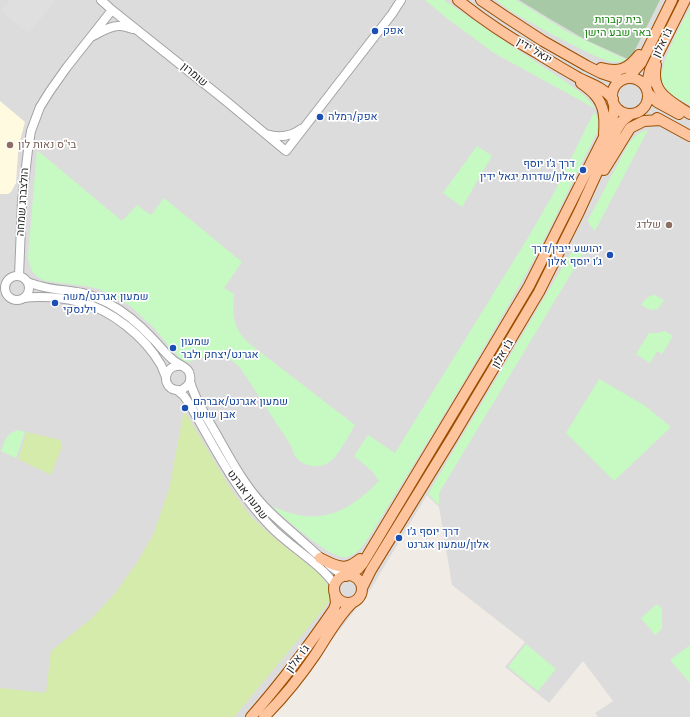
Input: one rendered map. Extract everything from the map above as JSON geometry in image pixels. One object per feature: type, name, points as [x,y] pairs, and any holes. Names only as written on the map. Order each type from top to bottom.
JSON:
[{"type":"main road","name":"יגאל ידין","points":[[458,0],[498,29],[536,53],[603,89],[609,94],[614,102]]},
{"type":"main road","name":"יגאל ידין","points":[[481,0],[542,41],[579,62],[601,73],[625,79]]},
{"type":"main road","name":"ג'ו אלון","points":[[625,79],[641,63],[672,0]]},
{"type":"main road","name":"ג'ו אלון","points":[[647,90],[650,70],[685,0]]},
{"type":"main road","points":[[579,62],[602,69],[619,70],[632,64],[652,40]]},
{"type":"main road","points":[[658,55],[654,76],[659,92],[690,114]]},
{"type":"main road","points":[[564,69],[595,94],[600,101],[605,115],[603,139]]},
{"type":"main road","points":[[690,119],[651,97],[643,83],[638,80],[633,78],[625,79],[614,88],[614,102],[617,108],[621,111],[626,113],[647,114],[690,136]]},
{"type":"main road","points":[[634,113],[642,109],[646,104],[648,99],[647,90]]},
{"type":"main road","name":"ג'ו אלון","points":[[345,576],[358,568],[369,552],[525,293],[614,117],[614,102]]},
{"type":"main road","name":"ג'ו אלון","points":[[362,588],[532,303],[579,212],[622,121],[634,113]]},
{"type":"main road","points":[[579,212],[630,128],[644,121],[661,120]]},
{"type":"main road","points":[[320,558],[342,567],[347,567],[369,552]]},
{"type":"main road","points":[[345,576],[351,576],[358,580],[362,588],[360,596],[357,600],[345,603],[341,601],[335,590],[337,581],[345,576]]},
{"type":"main road","name":"ג'ו אלון","points":[[251,717],[268,698],[303,653],[334,609],[336,603],[335,590]]},
{"type":"main road","name":"ג'ו אלון","points":[[264,717],[295,682],[344,611],[353,602]]},
{"type":"street","name":"שומרון","points":[[101,0],[286,151],[306,125]]},
{"type":"street","points":[[264,133],[276,137],[282,137],[297,131],[306,125],[392,14],[401,0]]},
{"type":"street","points":[[392,14],[407,0]]},
{"type":"street","name":"הולצברג שמחה","points":[[19,276],[22,200],[31,131],[40,107],[50,91],[112,10]]},
{"type":"street","points":[[91,38],[111,27],[117,26],[138,31]]},
{"type":"street","points":[[0,293],[13,299],[17,300],[40,297],[81,302],[104,312],[128,327],[147,345],[161,365],[166,381],[171,388],[181,390],[185,388],[190,381],[190,376],[186,368],[174,361],[165,353],[133,320],[109,304],[83,294],[40,287],[19,276],[12,277],[4,282],[6,285],[5,290],[9,297]]},
{"type":"street","points":[[25,298],[29,290],[28,282]]},
{"type":"street","points":[[166,377],[171,368],[182,366]]},
{"type":"street","name":"שמעון אגרנט","points":[[190,381],[198,400],[237,469],[263,506],[320,558],[345,576]]},
{"type":"street","name":"שמעון אגרנט","points":[[177,390],[184,396],[190,405],[233,480],[246,499],[270,526],[325,572],[335,590]]},
{"type":"shaded area","points":[[0,0],[690,0],[690,717],[598,717],[595,713],[613,701],[583,661],[549,703],[505,667],[525,642],[452,585],[439,507],[427,495],[369,592],[272,717],[0,717]]},
{"type":"shaded area","points":[[10,0],[56,0],[28,34],[1,11]]},
{"type":"shaded area","name":"בי\"ס נאות לון","points":[[0,101],[25,122],[18,153],[16,183],[11,192],[8,194],[0,194]]},
{"type":"green space","points":[[425,0],[444,0],[584,95],[596,109],[494,53]]},
{"type":"green space","points":[[496,0],[516,0],[566,31],[628,61],[611,62],[595,56],[553,35],[509,10]]},
{"type":"green space","name":"בית קברות באר שבע הישן","points":[[519,0],[660,0],[630,60],[586,40]]},
{"type":"green space","points":[[690,8],[690,105],[668,92],[663,85],[662,78],[663,69],[670,46]]},
{"type":"green space","points":[[594,112],[598,120],[597,132],[533,261],[487,342],[374,529],[363,546],[356,553],[347,557],[330,552],[320,546],[272,506],[303,516],[330,514],[355,502],[379,481],[372,471],[354,456],[368,435],[395,453],[529,236],[555,191]]},
{"type":"green space","points":[[648,130],[595,231],[589,224],[588,220],[629,143],[637,135]]},
{"type":"green space","points":[[477,146],[492,156],[462,207],[443,193]]},
{"type":"green space","points":[[37,150],[122,221],[137,205],[151,215],[164,198],[242,262],[224,288],[234,294],[234,316],[240,334],[251,345],[355,425],[341,449],[331,461],[322,466],[312,466],[298,460],[290,444],[241,369],[233,361],[221,356],[207,356],[189,362],[182,360],[154,328],[129,305],[99,289],[46,281],[35,275],[28,258]]},
{"type":"green space","points":[[581,247],[586,249],[439,493],[439,505],[428,494],[572,251]]},
{"type":"green space","points":[[655,295],[664,300],[658,309],[651,310],[641,305],[647,298]]},
{"type":"green space","points":[[665,331],[673,336],[662,354],[657,351],[650,363],[636,354],[649,333]]},
{"type":"green space","points":[[599,379],[644,405],[671,427],[614,481],[566,433]]},
{"type":"green space","points":[[184,410],[232,491],[252,518],[279,542],[321,575],[330,588],[330,600],[234,717],[0,717],[0,688],[46,693],[51,651],[92,618],[116,592],[138,561],[153,535],[169,489]]},
{"type":"green space","points":[[18,430],[25,432],[16,458],[1,451],[5,440],[9,435]]},
{"type":"green space","points":[[27,432],[60,440],[62,443],[62,447],[51,475],[18,459]]},
{"type":"green space","points":[[657,604],[662,609],[662,629],[655,635],[641,618]]},
{"type":"green space","points":[[526,644],[556,669],[538,691],[508,667]]},
{"type":"green space","points":[[690,645],[690,683],[670,660]]},
{"type":"place","name":"אפק","points":[[375,31]]},
{"type":"place","name":"אפק/רמלה","points":[[320,117]]},
{"type":"place","name":"בי\"ס נאות לון","points":[[10,145]]},
{"type":"place","name":"דרך ג׳ו יוסף אלון/שדרות יגאל ידין","points":[[583,170]]},
{"type":"place","name":"שלדג","points":[[669,225]]},
{"type":"place","name":"יהושע ייבין/דרך ג׳ו יוסף אלון","points":[[610,255]]},
{"type":"place","name":"שמעון אגרנט/משה וילנסקי","points":[[55,303]]},
{"type":"place","name":"שמעון אגרנט/יצחק ולבר","points":[[173,348]]},
{"type":"place","name":"שמעון אגרנט/אברהם אבן שושן","points":[[185,408]]},
{"type":"place","name":"דרך יוסף ג׳ו אלון/שמעון אגרנט","points":[[399,538]]}]
